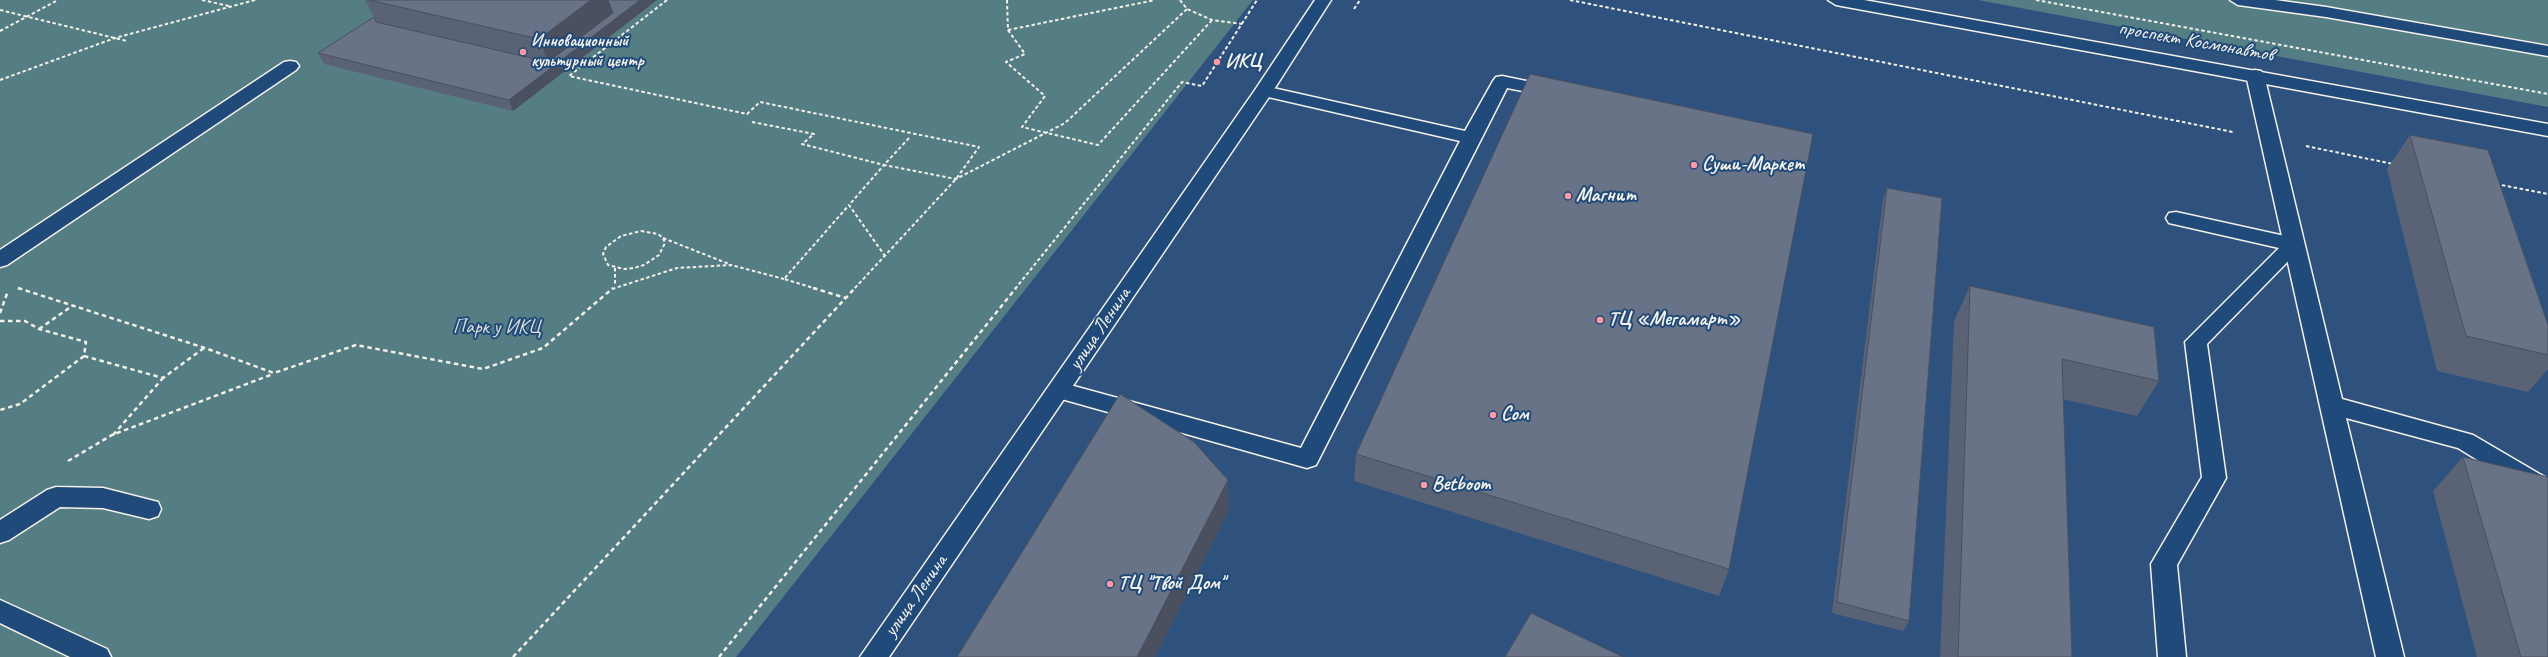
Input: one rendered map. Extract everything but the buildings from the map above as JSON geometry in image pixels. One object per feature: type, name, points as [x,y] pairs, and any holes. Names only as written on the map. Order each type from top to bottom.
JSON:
[{"type":"street","name":"улица Ленина","points":[[874,657],[1264,91],[1323,0]]},
{"type":"street","name":"проспект Космонавтов","points":[[1836,0],[2255,75],[2548,130]]},
{"type":"street","points":[[2238,0],[2326,12],[2548,51]]},
{"type":"street","points":[[0,260],[290,66]]},
{"type":"street","points":[[2255,75],[2390,657]]},
{"type":"street","points":[[1059,390],[1307,459],[1471,138],[1502,81],[1568,95]]},
{"type":"street","points":[[1264,91],[1471,138]]},
{"type":"street","points":[[2176,218],[2294,245]]},
{"type":"street","points":[[2172,657],[2164,564],[2214,478],[2196,342],[2294,245]]},
{"type":"street","points":[[2331,405],[2465,441],[2548,491]]},
{"type":"street","points":[[0,534],[56,497],[103,498],[149,510]]},
{"type":"street","points":[[0,610],[97,657]]},
{"type":"path","points":[[0,31],[58,0]]},
{"type":"path","points":[[202,0],[230,7]]},
{"type":"path","points":[[0,80],[115,38],[255,0]]},
{"type":"path","points":[[513,657],[956,179],[979,147],[760,102],[747,114],[570,76],[667,0]]},
{"type":"path","points":[[1007,0],[1008,30],[1025,54],[1006,62],[1045,96],[1022,128],[1098,144],[1212,20]]},
{"type":"path","points":[[1008,30],[1155,0]]},
{"type":"path","points":[[1180,0],[1187,9],[1212,20],[1242,24]]},
{"type":"path","points":[[719,657],[1182,82],[1202,86],[1257,0]]},
{"type":"path","points":[[1570,0],[2401,165]]},
{"type":"path","points":[[2036,0],[2548,94]]},
{"type":"path","points":[[752,122],[814,134],[802,144],[884,165],[956,179],[1065,123],[1187,9]]},
{"type":"path","points":[[0,10],[127,41]]},
{"type":"path","points":[[784,279],[909,138]]},
{"type":"path","points":[[2494,184],[2548,194]]},
{"type":"path","points":[[849,205],[885,256]]},
{"type":"path","points":[[663,238],[664,249],[653,261],[634,268],[615,268],[608,265],[603,254],[606,247],[621,236],[641,231],[658,234],[663,238],[731,264],[846,298]]},
{"type":"path","points":[[65,463],[112,435],[274,373],[356,345],[483,369],[543,348],[615,286],[678,268],[731,264]]},
{"type":"path","points":[[615,268],[615,286]]},
{"type":"path","points":[[0,313],[10,285],[205,348],[274,373]]},
{"type":"path","points":[[39,329],[72,306]]},
{"type":"path","points":[[0,321],[25,321],[39,329],[86,342],[84,356],[20,404],[0,410]]},
{"type":"path","points":[[112,435],[163,378],[205,348]]},
{"type":"path","points":[[84,356],[163,378]]},
{"type":"green space","name":"Парк у ИКЦ","points":[[0,0],[1253,0],[736,657],[0,657]]},
{"type":"green space","points":[[1978,0],[2548,0],[2548,107]]},
{"type":"place","name":"Инновационный культурный центр","points":[[523,52]]},
{"type":"place","name":"ИКЦ","points":[[1217,62]]},
{"type":"place","name":"Суши-Маркет","points":[[1694,165]]},
{"type":"place","name":"Магнит","points":[[1568,196]]},
{"type":"place","name":"ТЦ «Мегамарт»","points":[[1600,320]]},
{"type":"place","name":"Сом","points":[[1493,415]]},
{"type":"place","name":"Betboom","points":[[1424,485]]},
{"type":"place","name":"ТЦ \"Твой Дом\"","points":[[1110,584]]}]
